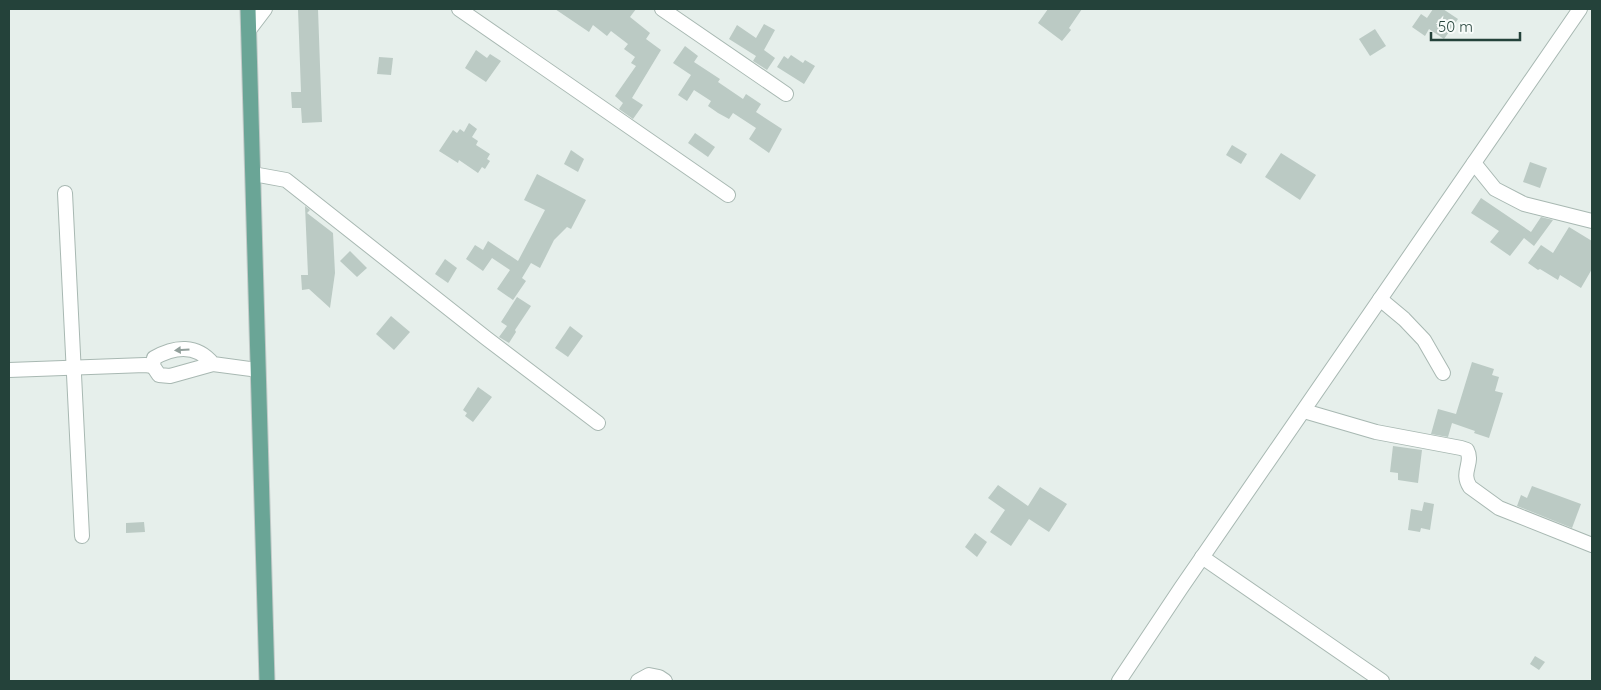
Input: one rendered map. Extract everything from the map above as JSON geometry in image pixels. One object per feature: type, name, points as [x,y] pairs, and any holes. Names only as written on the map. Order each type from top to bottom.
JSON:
[{"type":"main road","points":[[248,9],[267,681]]},
{"type":"street","points":[[249,30],[265,9]]},
{"type":"street","points":[[459,9],[728,195]]},
{"type":"street","points":[[662,9],[786,94]]},
{"type":"street","points":[[1119,681],[1580,9]]},
{"type":"street","points":[[1474,163],[1495,189],[1524,204],[1592,221]]},
{"type":"street","points":[[253,174],[286,180],[598,423]]},
{"type":"street","points":[[65,193],[82,536]]},
{"type":"street","points":[[1380,299],[1404,318],[1424,340],[1443,373]]},
{"type":"street","points":[[213,364],[206,356],[191,349],[176,349],[162,353],[154,358],[153,366],[159,375],[170,376],[213,364],[258,370]]},
{"type":"street","points":[[9,370],[153,366]]},
{"type":"street","points":[[1304,411],[1376,432],[1467,450],[1470,460],[1466,470],[1467,482],[1498,508],[1592,545]]},
{"type":"street","points":[[1202,558],[1382,681]]},
{"type":"street","points":[[638,681],[648,675],[659,677],[665,681]]},
{"type":"building","points":[[298,9],[318,9],[322,122],[302,123],[301,108],[292,108],[291,92],[301,92]]},
{"type":"building","points":[[555,9],[636,9],[630,17],[650,33],[646,39],[661,50],[632,98],[643,105],[633,119],[619,109],[623,103],[615,96],[636,66],[631,63],[635,57],[624,49],[628,44],[611,31],[607,36],[593,25],[589,32]]},
{"type":"building","points":[[1048,9],[1082,9],[1069,28],[1071,30],[1062,41],[1038,23]]},
{"type":"building","points":[[1433,9],[1443,9],[1458,19],[1444,39],[1429,29],[1425,36],[1412,27],[1421,14],[1427,18]]},
{"type":"building","points":[[764,24],[775,30],[764,50],[775,58],[767,70],[753,61],[756,56],[729,39],[737,25],[756,38]]},
{"type":"building","points":[[1375,29],[1386,46],[1370,56],[1359,39]]},
{"type":"building","points":[[685,46],[698,56],[694,62],[720,79],[718,82],[743,99],[746,94],[761,104],[756,112],[782,129],[769,153],[749,139],[756,128],[733,113],[729,119],[718,113],[708,106],[711,101],[694,90],[687,101],[678,95],[691,75],[673,63]]},
{"type":"building","points":[[476,50],[487,58],[490,54],[501,61],[486,82],[465,68]]},
{"type":"building","points":[[791,55],[803,63],[805,60],[815,66],[804,84],[777,67],[784,56],[788,59]]},
{"type":"building","points":[[379,57],[393,58],[391,75],[377,74]]},
{"type":"building","points":[[469,123],[477,129],[472,137],[478,141],[476,145],[490,154],[487,159],[490,161],[485,169],[482,167],[478,173],[459,160],[458,163],[439,151],[453,130],[457,133],[460,129],[464,132]]},
{"type":"building","points":[[695,133],[715,147],[708,157],[688,143]]},
{"type":"building","points":[[1232,145],[1247,154],[1241,164],[1226,155]]},
{"type":"building","points":[[571,150],[584,159],[578,172],[564,164]]},
{"type":"building","points":[[1281,153],[1316,175],[1300,200],[1265,177]]},
{"type":"building","points":[[1530,162],[1547,168],[1540,188],[1523,182]]},
{"type":"building","points":[[537,174],[586,200],[571,229],[567,227],[554,240],[540,268],[531,263],[522,278],[526,281],[513,300],[497,289],[510,270],[492,258],[483,271],[466,259],[475,245],[483,250],[488,241],[518,261],[545,210],[524,200]]},
{"type":"building","points":[[1481,198],[1531,232],[1541,217],[1553,220],[1534,246],[1524,238],[1510,256],[1490,242],[1499,231],[1471,213]]},
{"type":"building","points":[[305,206],[310,210],[307,213],[333,233],[335,273],[330,308],[309,289],[302,290],[301,275],[308,275]]},
{"type":"building","points":[[1569,227],[1592,241],[1592,269],[1581,288],[1560,275],[1558,280],[1528,263],[1541,245],[1553,253]]},
{"type":"building","points":[[350,251],[367,268],[357,277],[340,261]]},
{"type":"building","points":[[445,259],[457,268],[448,283],[435,274]]},
{"type":"building","points":[[517,297],[531,306],[509,343],[499,337],[507,326],[501,322]]},
{"type":"building","points":[[391,316],[410,332],[394,350],[376,334]]},
{"type":"building","points":[[570,326],[583,336],[568,357],[555,348]]},
{"type":"building","points":[[1472,362],[1494,369],[1492,375],[1499,377],[1495,391],[1503,393],[1489,438],[1452,423],[1448,437],[1431,434],[1438,409],[1456,414]]},
{"type":"building","points":[[478,387],[492,397],[473,422],[465,416],[467,413],[463,410]]},
{"type":"building","points":[[1393,446],[1422,450],[1418,483],[1398,480],[1398,473],[1390,472]]},
{"type":"building","points":[[998,485],[1028,506],[1040,487],[1067,504],[1049,532],[1029,519],[1011,546],[990,532],[1005,510],[988,498]]},
{"type":"building","points":[[1532,486],[1581,504],[1572,528],[1517,506],[1521,495],[1527,498]]},
{"type":"building","points":[[1424,502],[1434,504],[1430,530],[1421,528],[1420,532],[1408,530],[1411,509],[1422,511]]},
{"type":"building","points":[[144,522],[145,532],[126,533],[126,523]]},
{"type":"building","points":[[975,533],[987,542],[977,557],[965,547]]},
{"type":"building","points":[[1535,656],[1545,662],[1539,670],[1530,664]]}]
